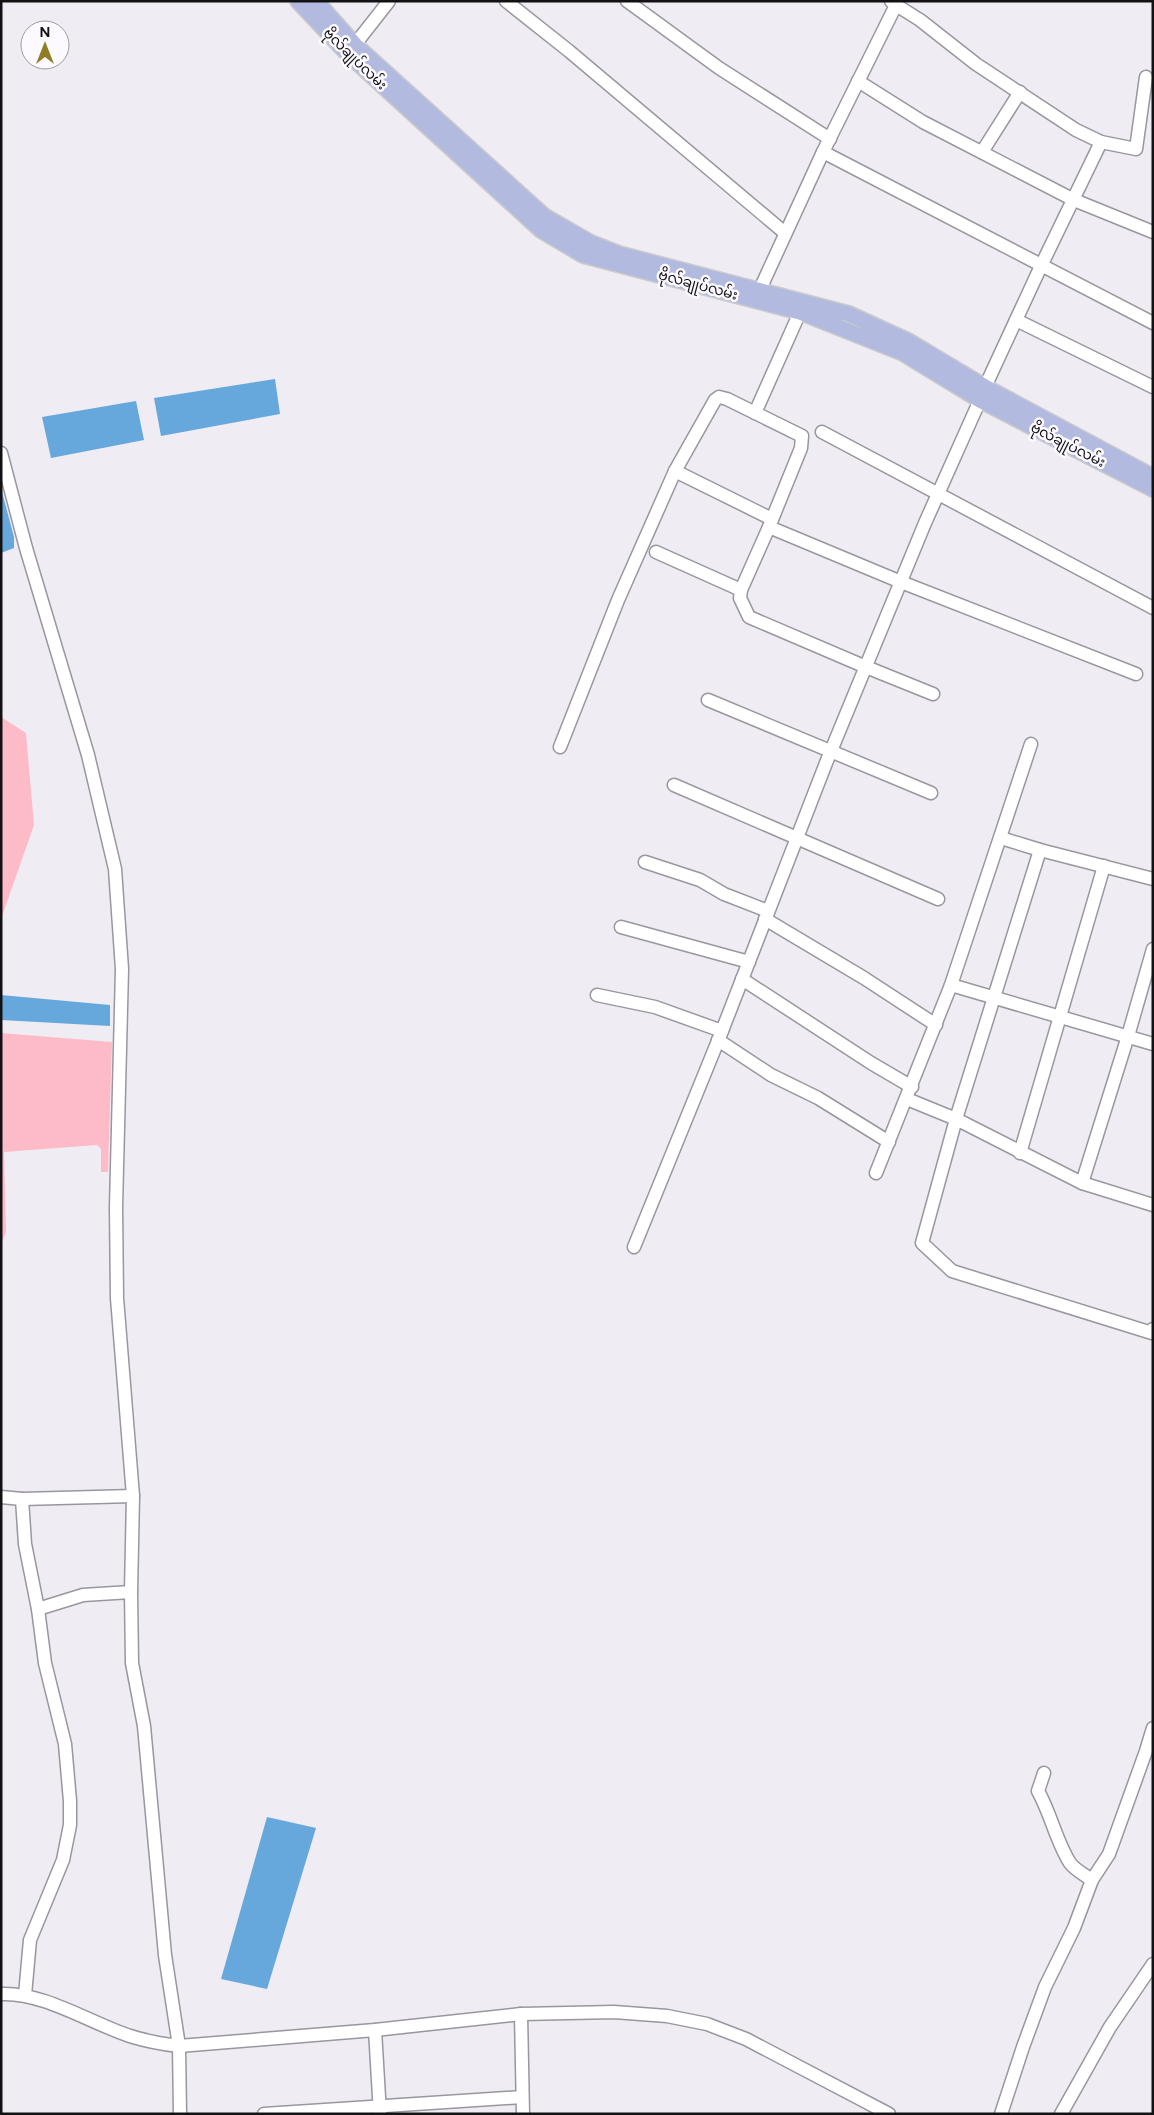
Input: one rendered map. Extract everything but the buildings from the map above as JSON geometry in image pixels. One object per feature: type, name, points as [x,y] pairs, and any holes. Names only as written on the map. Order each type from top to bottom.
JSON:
[{"type":"main road","name":"ဗိုလ်ချုပ်လမ်း","points":[[298,1],[544,216],[564,229],[620,254],[757,295],[903,353],[1153,477]]},
{"type":"main road","name":"ဗိုလ်ချုပ်လမ်း","points":[[316,1],[351,49]]},
{"type":"main road","name":"ဗိုလ်ချုပ်လမ်း","points":[[757,295],[850,314],[908,341],[983,393],[1153,489]]},
{"type":"street","points":[[351,49],[390,1]]},
{"type":"street","points":[[506,1],[569,51],[785,233]]},
{"type":"street","points":[[627,1],[719,68],[830,139]]},
{"type":"street","points":[[757,295],[893,3],[920,20],[976,64],[1076,130],[1102,142],[1136,149],[1146,77]]},
{"type":"street","points":[[858,81],[923,122],[1074,200],[1153,232]]},
{"type":"street","points":[[982,152],[1020,92]]},
{"type":"street","points":[[634,1247],[720,1035],[797,837],[901,582],[1016,320],[1102,142]]},
{"type":"street","points":[[823,152],[1153,323]]},
{"type":"street","points":[[755,413],[800,312]]},
{"type":"street","points":[[1016,320],[1153,387]]},
{"type":"street","points":[[560,747],[618,600],[674,471],[715,400],[719,397],[727,399],[802,436],[801,448],[741,590],[740,598],[749,616],[933,694]]},
{"type":"street","points":[[822,432],[1153,608]]},
{"type":"street","points":[[1,453],[26,548],[88,755],[114,869],[122,969],[116,1207],[117,1298],[133,1496],[132,1663],[144,1726],[165,1955],[179,2046],[180,2114]]},
{"type":"street","points":[[674,471],[770,523],[901,582],[1136,674]]},
{"type":"street","points":[[656,552],[741,590]]},
{"type":"street","points":[[708,700],[932,793]]},
{"type":"street","points":[[876,1172],[912,1087],[951,985],[1031,744]]},
{"type":"street","points":[[674,785],[797,837],[860,867],[938,899]]},
{"type":"street","points":[[1001,838],[1153,879]]},
{"type":"street","points":[[1040,850],[956,1120],[922,1243],[952,1271],[1152,1333],[1153,1329]]},
{"type":"street","points":[[645,862],[700,880],[767,915],[936,1025]]},
{"type":"street","points":[[1020,1152],[1104,866]]},
{"type":"street","points":[[620,927],[748,962]]},
{"type":"street","points":[[1082,1183],[1128,1036],[1153,948]]},
{"type":"street","points":[[742,979],[871,1063],[912,1087]]},
{"type":"street","points":[[951,985],[1153,1044]]},
{"type":"street","points":[[596,995],[655,1007],[720,1035],[771,1074],[818,1098],[889,1142]]},
{"type":"street","points":[[907,1099],[956,1120],[1082,1183],[1153,1205]]},
{"type":"street","points":[[1,1497],[22,1499],[133,1496]]},
{"type":"street","points":[[22,1499],[25,1544],[38,1609],[45,1663],[65,1744],[70,1801],[70,1825],[63,1860],[30,1940],[25,1995]]},
{"type":"street","points":[[38,1609],[83,1595],[131,1592]]},
{"type":"street","points":[[1001,2114],[1023,2046],[1046,1987],[1074,1928],[1092,1880],[1109,1854],[1153,1728]]},
{"type":"street","points":[[1044,1773],[1038,1791],[1046,1806],[1059,1841],[1071,1864],[1092,1880]]},
{"type":"street","points":[[1061,2114],[1110,2027],[1153,1964]]},
{"type":"street","points":[[1,1994],[25,1995],[129,2036],[179,2046],[376,2030],[521,2014],[614,2012],[667,2016],[707,2024],[746,2039],[889,2114]]},
{"type":"street","points":[[521,2014],[523,2114]]},
{"type":"street","points":[[376,2030],[379,2110]]},
{"type":"street","points":[[264,2114],[379,2110],[522,2097]]},
{"type":"shaded area","points":[[1,717],[26,733],[34,825],[1,919]]},
{"type":"shaded area","points":[[1,1033],[112,1042],[108,1172],[101,1172],[101,1149],[97,1145],[4,1152],[6,1232],[1,1245]]},
{"type":"water","points":[[275,379],[280,414],[161,436],[154,398]]},
{"type":"water","points":[[136,401],[144,440],[51,458],[42,417]]},
{"type":"water","points":[[1,488],[14,537],[14,548],[1,553]]},
{"type":"water","points":[[1,995],[110,1005],[110,1026],[1,1020]]},
{"type":"water","points":[[267,1817],[316,1828],[267,1989],[221,1979]]}]
